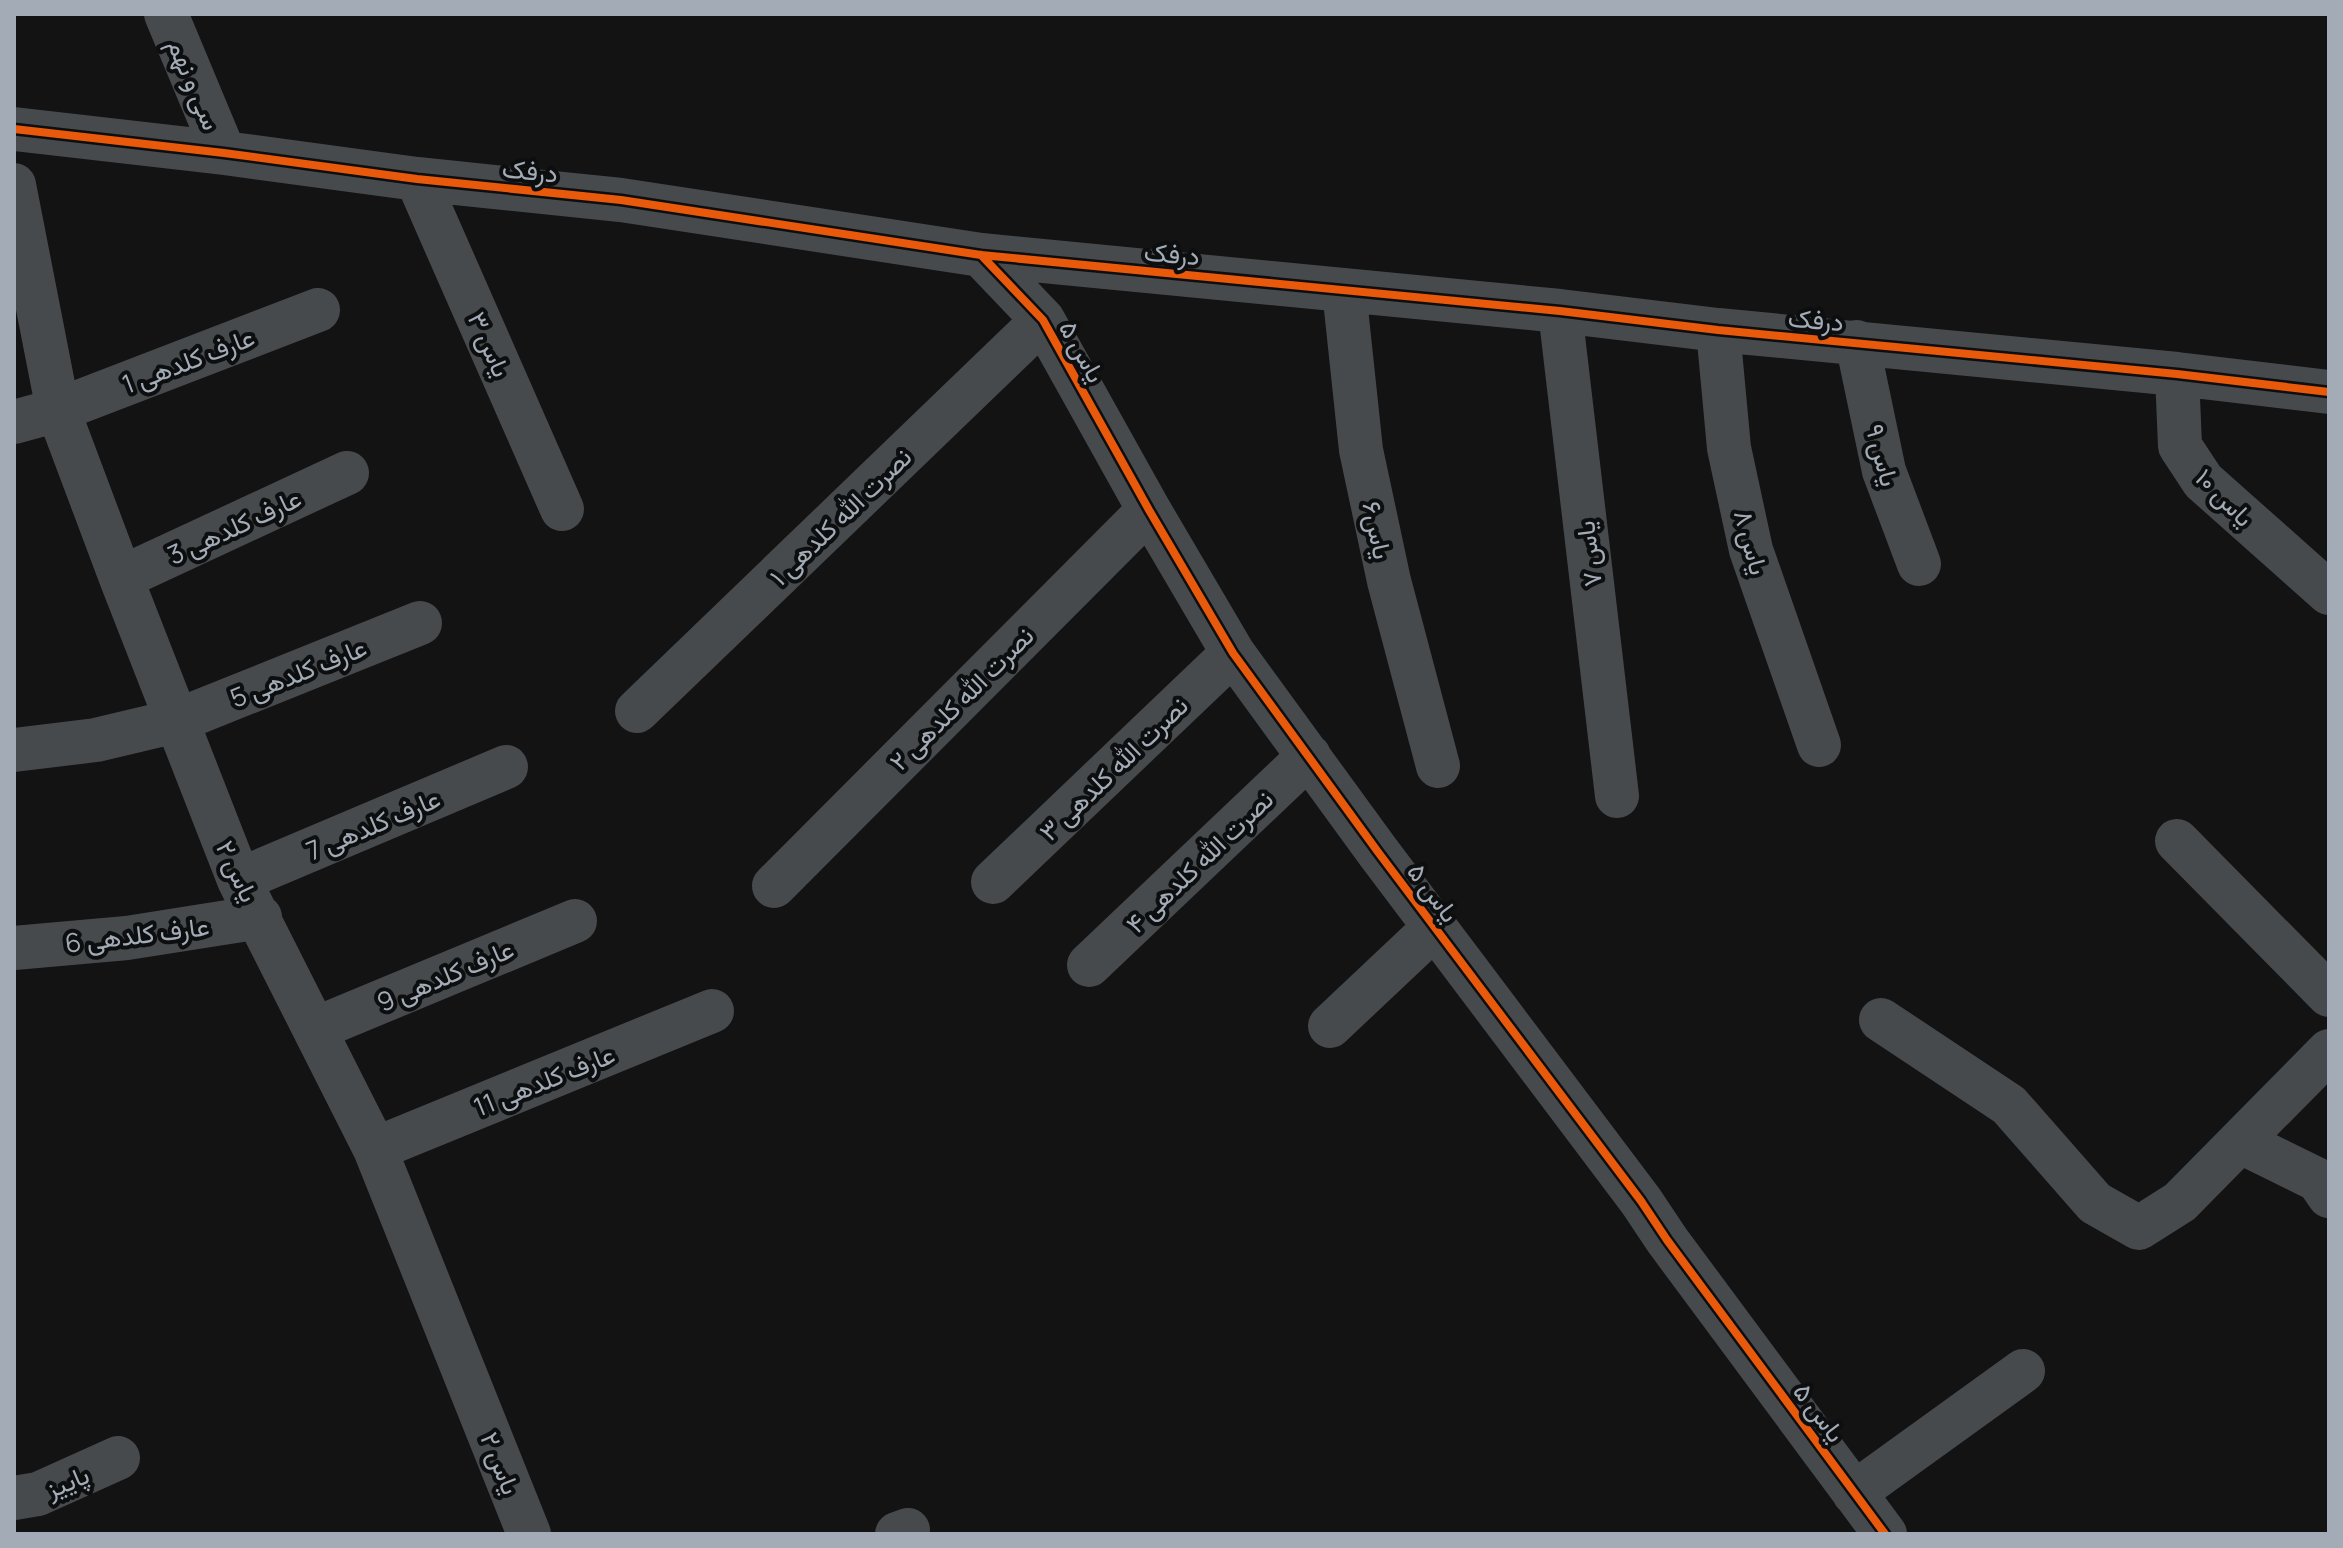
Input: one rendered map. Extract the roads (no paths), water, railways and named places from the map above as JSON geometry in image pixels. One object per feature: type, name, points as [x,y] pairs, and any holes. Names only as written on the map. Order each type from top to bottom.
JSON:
[{"type":"street","name":"سی و نهم","points":[[166,14],[224,153]]},
{"type":"street","name":"درفک","points":[[14,129],[417,179],[621,200],[981,255],[1560,311],[2329,392]]},
{"type":"street","name":"یاس ۳","points":[[417,179],[562,509]]},
{"type":"street","name":"یاس ۲","points":[[14,185],[58,410],[121,578],[239,880],[375,1149],[529,1534]]},
{"type":"street","name":"یاس ۵","points":[[981,255],[1043,320],[1233,653],[1885,1534]]},
{"type":"street","name":"یاس۶","points":[[1344,290],[1361,450],[1389,581],[1438,766]]},
{"type":"street","name":"عارف کلدهی 1","points":[[14,422],[58,410],[318,310]]},
{"type":"street","name":"یاس ۷","points":[[1560,311],[1617,796]]},
{"type":"street","name":"نصرت الله کلدهی ۱","points":[[637,711],[1043,320]]},
{"type":"street","name":"یاس ۸","points":[[1718,330],[1729,448],[1751,550],[1819,745]]},
{"type":"street","name":"یاس ۹","points":[[1857,342],[1884,471],[1919,564]]},
{"type":"street","name":"یاس ۱۰","points":[[2177,374],[2180,446],[2203,481],[2329,593]]},
{"type":"street","name":"عارف کلدهی 3","points":[[121,578],[347,473]]},
{"type":"street","name":"نصرت الله کلدهی ۲","points":[[774,886],[1149,510]]},
{"type":"street","name":"عارف کلدهی 5","points":[[14,750],[96,740],[176,721],[420,623]]},
{"type":"street","name":"نصرت الله کلدهی ۳","points":[[993,882],[1233,653]]},
{"type":"street","name":"نصرت الله کلدهی ۴","points":[[1089,965],[1309,756]]},
{"type":"street","name":"عارف کلدهی 7","points":[[239,880],[506,767]]},
{"type":"street","points":[[2177,841],[2329,995]]},
{"type":"street","name":"عارف کلدهی 6","points":[[14,948],[127,938],[260,917]]},
{"type":"street","name":"عارف کلدهی 9","points":[[315,1029],[575,921]]},
{"type":"street","points":[[1330,1026],[1435,927]]},
{"type":"street","name":"عارف کلدهی 11","points":[[375,1149],[712,1011]]},
{"type":"street","points":[[1881,1020],[2009,1105],[2095,1203],[2139,1228],[2180,1202],[2329,1051]]},
{"type":"street","points":[[2241,1142],[2318,1180],[2329,1196]]},
{"type":"street","points":[[1854,1493],[2023,1371]]},
{"type":"street","name":"پاییز","points":[[14,1498],[38,1494],[118,1458]]}]
